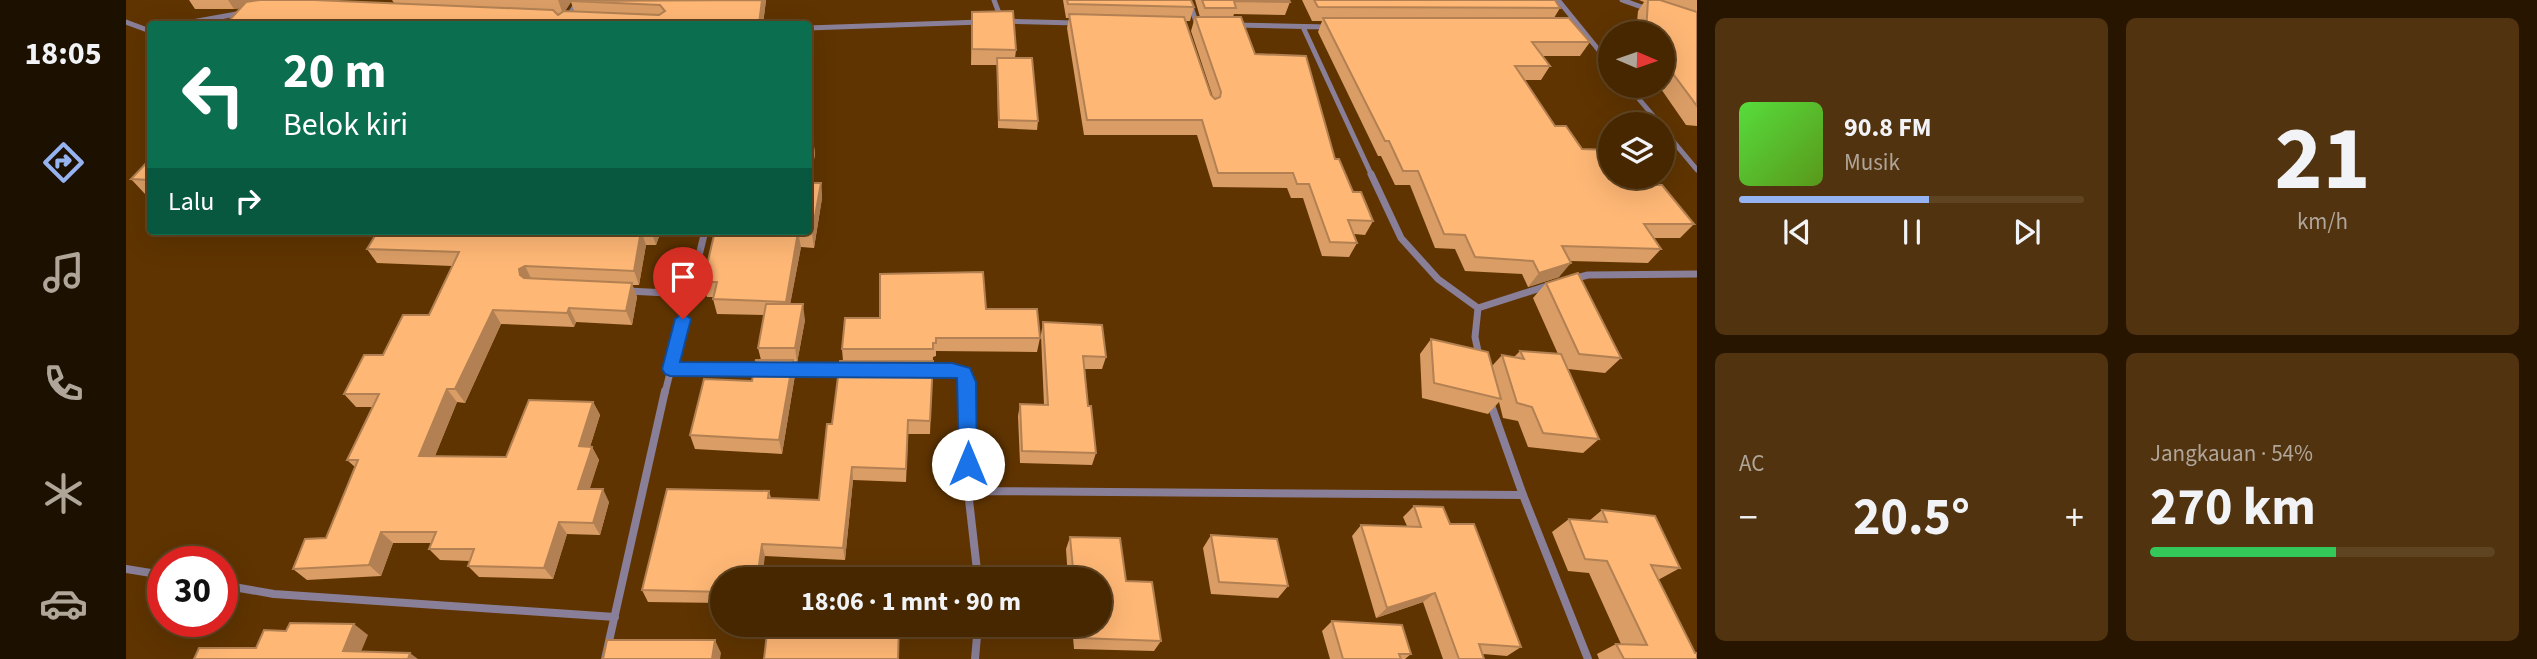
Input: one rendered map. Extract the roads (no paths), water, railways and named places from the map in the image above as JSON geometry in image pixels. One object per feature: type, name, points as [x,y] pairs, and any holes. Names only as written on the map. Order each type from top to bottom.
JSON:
[{"type":"street","points":[[565,21],[579,0]]},
{"type":"street","points":[[994,0],[1002,20]]},
{"type":"street","points":[[1189,0],[1197,24]]},
{"type":"street","points":[[1558,0],[1598,49]]},
{"type":"street","points":[[1622,0],[1657,12]]},
{"type":"street","points":[[198,21],[255,11]]},
{"type":"street","points":[[554,19],[561,21]]},
{"type":"street","points":[[571,21],[578,20]]},
{"type":"street","points":[[812,28],[1002,20],[1086,23]]},
{"type":"street","points":[[126,22],[147,29]]},
{"type":"street","points":[[1184,26],[1210,25]]},
{"type":"street","points":[[1224,25],[1331,27]]},
{"type":"street","points":[[1303,27],[1401,239],[1438,279],[1478,309]]},
{"type":"street","points":[[1568,27],[1580,27]]},
{"type":"street","points":[[1638,98],[1649,112]]},
{"type":"street","points":[[1675,143],[1697,170]]},
{"type":"street","points":[[605,659],[670,369],[704,235]]},
{"type":"street","points":[[1478,309],[1588,275],[1697,274]]},
{"type":"street","points":[[624,291],[689,294]]},
{"type":"street","points":[[1478,309],[1475,337],[1481,363]]},
{"type":"street","points":[[670,369],[764,369]]},
{"type":"street","points":[[778,369],[858,369]]},
{"type":"street","points":[[912,369],[952,369],[964,373],[967,382],[968,491],[977,567]]},
{"type":"street","points":[[1487,389],[1523,495],[1588,659]]},
{"type":"street","points":[[968,491],[1523,495]]},
{"type":"street","points":[[126,569],[147,572]]},
{"type":"street","points":[[238,588],[274,594],[615,617]]},
{"type":"street","points":[[975,659],[978,637]]}]
